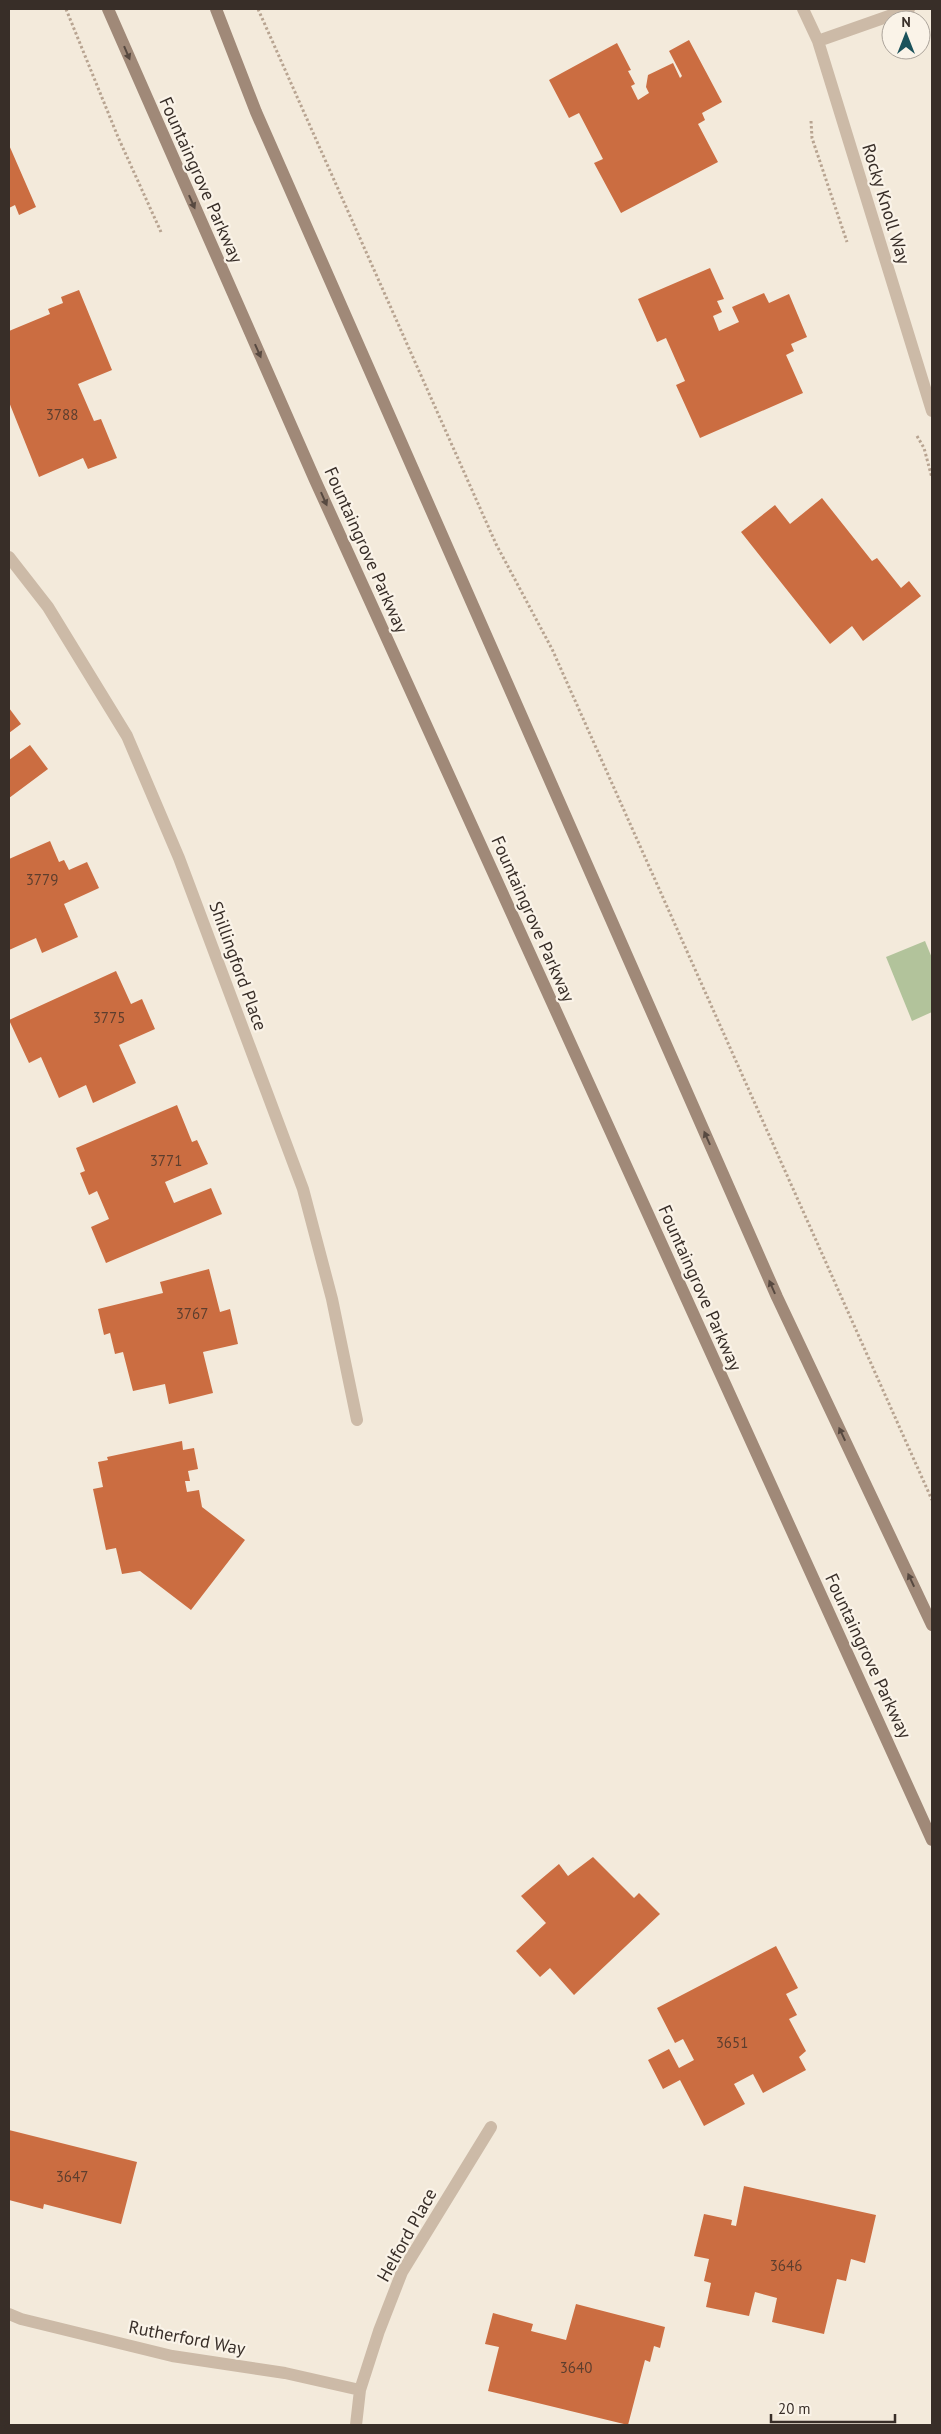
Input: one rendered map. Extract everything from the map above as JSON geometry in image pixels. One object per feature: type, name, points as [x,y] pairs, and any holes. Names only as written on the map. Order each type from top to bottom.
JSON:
[{"type":"main road","name":"Fountaingrove Parkway","points":[[108,9],[315,480],[932,1840]]},
{"type":"main road","points":[[216,9],[260,121],[777,1298],[932,1624]]},
{"type":"street","name":"Rocky Knoll Way","points":[[802,9],[818,40],[932,411]]},
{"type":"street","points":[[818,40],[909,9]]},
{"type":"street","name":"Shillingford Place","points":[[9,557],[48,607],[127,736],[179,858],[303,1189],[332,1299],[357,1420]]},
{"type":"street","name":"Helford Place","points":[[356,2425],[360,2390],[402,2272],[491,2127]]},
{"type":"street","name":"Rutherford Way","points":[[9,2314],[21,2319],[172,2356],[285,2373],[360,2390]]},
{"type":"path","points":[[66,9],[118,137],[161,232]]},
{"type":"path","points":[[258,9],[496,544],[552,649],[932,1500]]},
{"type":"green space","points":[[925,941],[932,958],[932,1012],[912,1021],[886,957]]},
{"type":"building","points":[[689,40],[722,102],[702,113],[705,120],[698,124],[718,162],[621,213],[594,163],[603,159],[579,113],[569,118],[549,80],[617,43],[631,70],[628,71],[635,84],[631,86],[638,100],[649,93],[646,87],[648,75],[673,63],[680,78],[682,76],[669,51]]},
{"type":"building","points":[[9,145],[36,207],[19,215],[15,205],[9,208]]},
{"type":"building","points":[[710,268],[724,299],[717,301],[722,312],[713,316],[719,331],[739,322],[732,307],[764,293],[769,303],[789,294],[807,337],[791,344],[794,351],[786,355],[803,393],[700,438],[676,385],[685,381],[666,338],[657,342],[638,299]]},
{"type":"building","points":[[79,290],[112,370],[78,384],[94,421],[101,419],[117,458],[88,469],[83,458],[39,477],[9,402],[9,331],[50,314],[48,309],[63,303],[61,297]]},
{"type":"building","points":[[822,498],[872,561],[877,558],[901,588],[909,581],[921,596],[863,641],[852,626],[830,644],[741,532],[775,505],[790,524]]},
{"type":"building","points":[[9,708],[21,724],[9,733]]},
{"type":"building","points":[[30,745],[48,769],[9,798],[9,760]]},
{"type":"building","points":[[50,841],[59,862],[64,860],[69,870],[87,862],[99,888],[64,904],[78,937],[42,953],[36,938],[9,950],[9,859]]},
{"type":"building","points":[[116,971],[131,1004],[142,999],[155,1029],[119,1045],[136,1083],[93,1103],[86,1085],[59,1098],[41,1057],[29,1063],[9,1020]]},
{"type":"building","points":[[177,1105],[192,1142],[197,1140],[208,1164],[165,1182],[174,1203],[211,1188],[222,1214],[106,1263],[91,1227],[109,1219],[97,1191],[89,1195],[80,1173],[85,1171],[76,1148]]},
{"type":"building","points":[[209,1269],[220,1312],[230,1309],[238,1344],[203,1352],[213,1393],[169,1404],[165,1384],[133,1391],[123,1352],[115,1354],[110,1333],[104,1335],[98,1309],[163,1293],[160,1282]]},
{"type":"building","points":[[182,1441],[183,1450],[194,1448],[198,1469],[188,1471],[190,1481],[185,1481],[187,1492],[199,1490],[202,1507],[245,1540],[191,1610],[140,1571],[122,1574],[116,1548],[106,1550],[93,1489],[103,1487],[98,1462],[108,1460],[107,1457]]},
{"type":"building","points":[[593,1857],[634,1898],[639,1893],[660,1914],[574,1995],[550,1968],[540,1977],[516,1951],[546,1923],[521,1896],[559,1864],[568,1876]]},
{"type":"building","points":[[776,1946],[798,1988],[786,1994],[797,2015],[789,2019],[806,2051],[799,2057],[806,2070],[763,2093],[753,2074],[734,2084],[745,2104],[704,2126],[680,2080],[663,2089],[648,2060],[669,2049],[679,2068],[694,2060],[683,2039],[675,2043],[657,2008]]},
{"type":"building","points":[[9,2130],[137,2162],[121,2224],[44,2204],[43,2209],[9,2200]]},
{"type":"building","points":[[744,2186],[876,2215],[865,2263],[851,2259],[846,2281],[837,2279],[824,2334],[772,2322],[777,2298],[755,2292],[749,2316],[706,2307],[711,2283],[704,2281],[709,2259],[694,2256],[704,2214],[732,2220],[731,2225],[736,2226]]},
{"type":"building","points":[[576,2304],[665,2327],[660,2348],[654,2346],[650,2362],[645,2360],[628,2425],[488,2391],[499,2347],[485,2344],[493,2313],[533,2324],[531,2331],[566,2340]]}]
